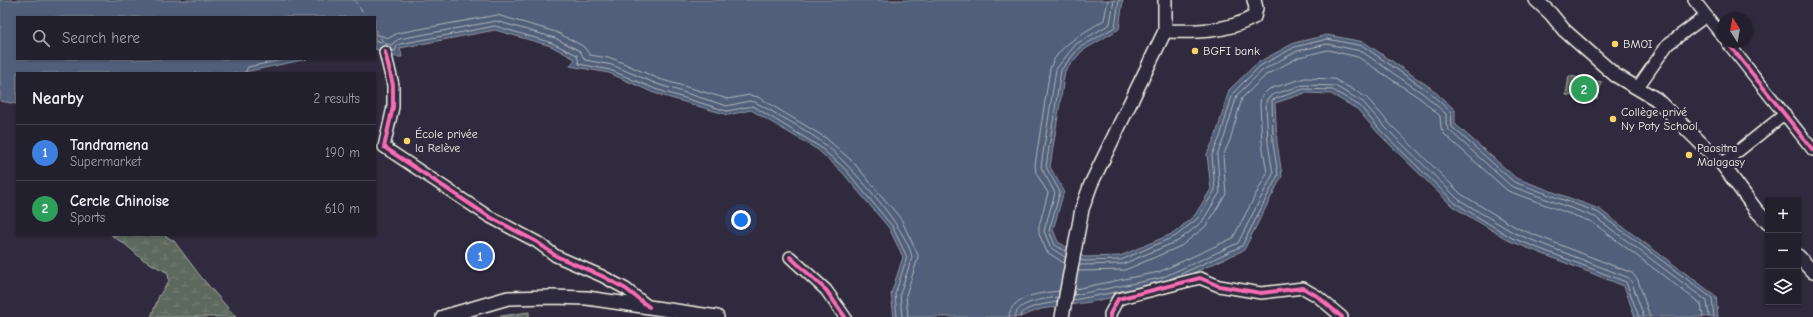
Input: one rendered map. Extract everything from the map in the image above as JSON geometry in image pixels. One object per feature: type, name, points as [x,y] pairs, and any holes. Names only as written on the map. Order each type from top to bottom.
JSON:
[{"type":"main road","points":[[1063,315],[1082,209],[1091,184],[1165,31],[1165,0]]},
{"type":"main road","points":[[1165,31],[1184,32],[1227,28],[1254,17],[1254,0]]},
{"type":"main road","points":[[1536,0],[1551,14],[1564,30],[1615,75],[1638,87],[1656,99],[1722,164],[1765,220]]},
{"type":"main road","points":[[1801,259],[1813,272]]},
{"type":"main road","points":[[443,317],[508,298],[551,297],[587,298],[716,317]]},
{"type":"street","points":[[1694,0],[1717,30]]},
{"type":"street","points":[[1638,87],[1668,44],[1706,16]]},
{"type":"street","points":[[1732,48],[1813,150]]},
{"type":"street","points":[[385,52],[393,85],[393,107],[380,145],[488,216],[537,242],[556,256],[602,276],[626,289],[649,307]]},
{"type":"street","points":[[1722,164],[1784,114]]},
{"type":"street","points":[[790,257],[826,290],[845,317]]},
{"type":"street","points":[[1110,317],[1118,299],[1200,278],[1219,286],[1261,294],[1303,288],[1317,296],[1342,317]]},
{"type":"green space","points":[[1569,76],[1602,82],[1597,99],[1566,95]]},
{"type":"green space","points":[[112,236],[166,236],[174,241],[201,277],[236,317],[151,317],[159,296],[169,281],[168,273],[142,259],[126,245]]},
{"type":"green space","points":[[529,312],[529,317],[495,317]]},
{"type":"water","points":[[0,0],[1123,0],[1119,29],[1082,51],[1065,71],[1050,167],[1064,191],[1053,230],[1058,242],[1084,257],[1120,256],[1174,233],[1195,215],[1211,189],[1207,154],[1216,135],[1229,90],[1257,63],[1294,43],[1327,35],[1364,42],[1431,88],[1455,110],[1455,124],[1516,178],[1599,209],[1716,296],[1718,317],[1635,317],[1624,286],[1510,241],[1452,206],[1378,133],[1357,109],[1331,94],[1305,93],[1275,103],[1277,142],[1282,176],[1244,250],[1164,286],[1090,302],[1041,309],[1020,317],[894,317],[891,294],[903,257],[889,228],[842,172],[818,150],[751,110],[728,115],[654,93],[609,73],[570,66],[575,59],[551,46],[495,30],[400,48],[402,57],[396,57],[376,49],[376,16],[16,16],[16,60],[302,60],[245,72],[16,72],[16,104],[0,101]]},
{"type":"ferry route","points":[[354,0],[365,16]]},
{"type":"ferry route","points":[[376,31],[387,47]]},
{"type":"cycle path","points":[[1732,48],[1813,150]]},
{"type":"cycle path","points":[[385,52],[393,85],[393,107],[384,147],[488,216],[537,242],[556,256],[602,276],[626,289],[649,307]]},
{"type":"cycle path","points":[[790,257],[826,290],[845,317]]},
{"type":"cycle path","points":[[1110,317],[1110,314],[1118,299],[1200,278],[1219,286],[1261,293],[1303,288],[1317,296],[1342,317]]},
{"type":"place","name":"BMOI","points":[[1615,44]]},
{"type":"place","name":"BGFI bank","points":[[1195,51]]},
{"type":"place","name":"Cercle Chinoise","points":[[1584,89]]},
{"type":"place","name":"Collège privé Ny Poty School","points":[[1613,119]]},
{"type":"place","name":"École privée la Relève","points":[[407,141]]},
{"type":"place","name":"Paositra Malagasy","points":[[1689,155]]},
{"type":"place","name":"Tandramena","points":[[480,256]]}]
